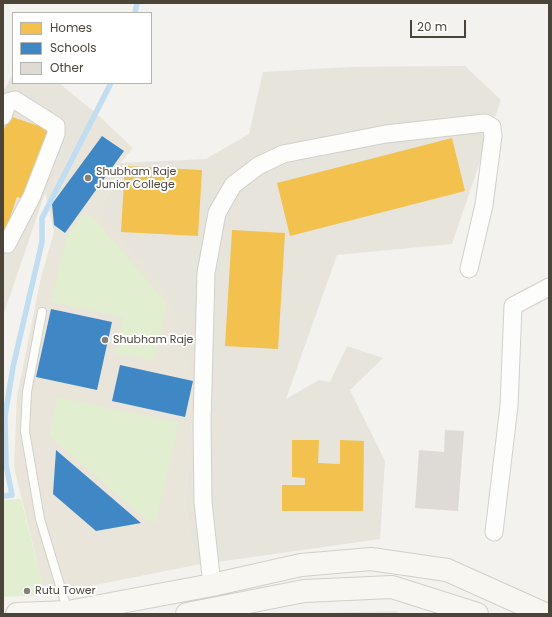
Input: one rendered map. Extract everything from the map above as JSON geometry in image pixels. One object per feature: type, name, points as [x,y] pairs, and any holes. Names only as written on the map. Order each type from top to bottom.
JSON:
[{"type":"street","points":[[3,116],[8,102],[14,100],[56,126],[56,134],[32,196],[4,248]]},
{"type":"street","points":[[212,586],[203,502],[202,422],[206,273],[217,213],[233,185],[258,166],[283,154],[386,134],[485,123],[492,127],[494,136],[484,205],[469,269]]},
{"type":"street","points":[[494,532],[509,406],[513,306],[549,287]]},
{"type":"street","points":[[17,614],[126,608],[212,586],[301,566],[370,559],[447,570],[545,614]]},
{"type":"street","points":[[392,587],[397,563]]},
{"type":"street","points":[[187,614],[304,591],[392,587],[478,614]]},
{"type":"lane","points":[[42,312],[27,392],[25,431],[40,519],[68,612]]},
{"type":"shaded area","points":[[465,66],[501,100],[452,244],[337,255],[286,399],[319,380],[330,382],[347,346],[383,358],[350,390],[385,461],[380,539],[196,565],[185,505],[195,387],[100,212],[120,163],[206,159],[249,134],[263,72],[350,67]]},
{"type":"shaded area","points":[[12,75],[12,84],[60,84],[98,115],[45,193],[3,316],[3,88],[5,89]]},
{"type":"shaded area","name":"Shubham Raje","points":[[98,115],[133,148],[120,163],[100,212],[169,294],[195,387],[185,505],[196,565],[45,595],[14,467],[17,396],[41,277],[54,232],[45,193]]},
{"type":"shaded area","points":[[396,611],[401,614],[311,614],[318,613]]},
{"type":"green space","points":[[83,215],[93,217],[167,304],[154,361],[115,353],[123,317],[51,302],[66,238]]},
{"type":"green space","points":[[57,397],[179,423],[156,522],[148,521],[49,436]]},
{"type":"green space","points":[[21,499],[45,595],[3,597],[3,500]]},
{"type":"building: Homes","points":[[9,116],[51,130],[26,200],[17,197],[3,237],[3,132]]},
{"type":"building: Homes","points":[[452,138],[465,191],[290,236],[277,183]]},
{"type":"building: Homes","points":[[125,166],[202,170],[198,236],[121,232]]},
{"type":"building: Homes","points":[[232,230],[285,233],[278,349],[225,346]]},
{"type":"building: Homes","points":[[292,440],[319,440],[318,463],[340,464],[340,440],[364,441],[363,511],[282,511],[282,485],[305,485],[305,478],[292,477]]},
{"type":"building: Schools","name":"Shubham Raje Junior College","points":[[102,136],[124,151],[65,233],[54,225],[52,204]]},
{"type":"building: Schools","points":[[51,309],[112,322],[97,390],[36,377]]},
{"type":"building: Schools","points":[[120,365],[193,381],[185,417],[112,401]]},
{"type":"building: Schools","points":[[56,450],[141,523],[96,531],[53,494]]},
{"type":"building: Other","points":[[445,430],[464,431],[458,511],[415,508],[419,450],[444,452]]},
{"type":"waterway","points":[[135,12],[137,3]]},
{"type":"waterway","points":[[3,496],[12,495],[6,465],[5,416],[13,367],[42,242],[42,218],[110,84]]},
{"type":"place","name":"Shubham Raje Junior College","points":[[88,178]]},
{"type":"place","name":"Shubham Raje","points":[[105,340]]},
{"type":"place","name":"Rutu Tower","points":[[27,591]]}]
